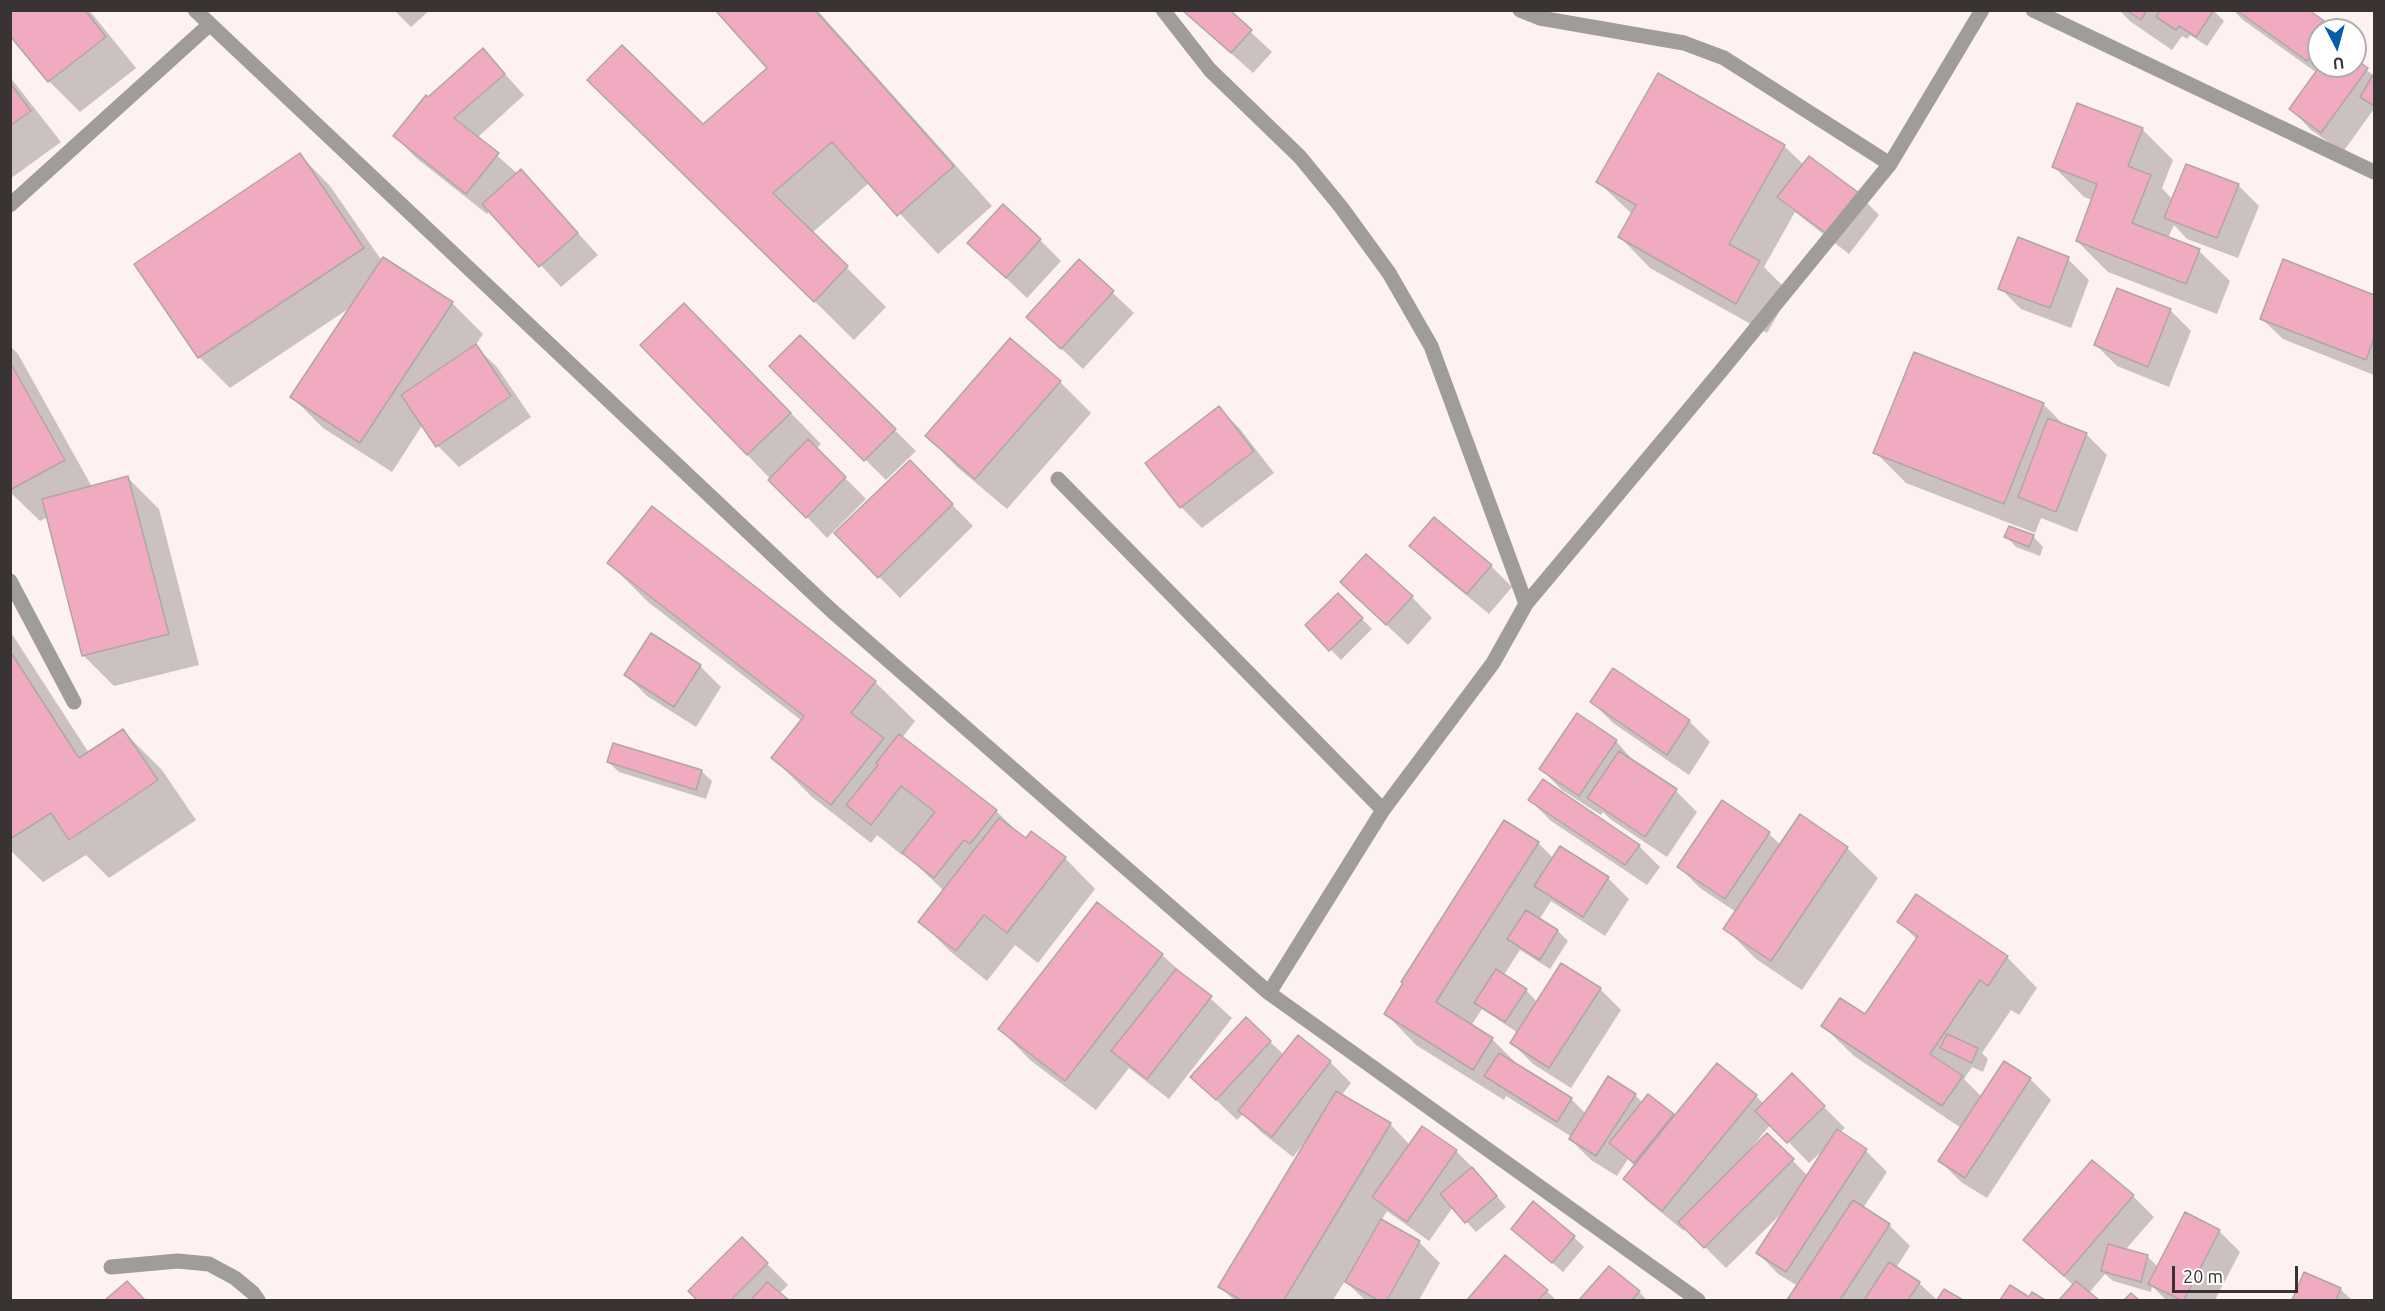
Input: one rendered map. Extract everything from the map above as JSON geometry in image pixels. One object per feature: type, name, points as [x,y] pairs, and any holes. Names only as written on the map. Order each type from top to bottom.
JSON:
[{"type":"street","points":[[195,10],[832,611],[1269,993],[1698,1300]]},
{"type":"street","points":[[1163,10],[1210,70],[1300,157],[1341,207],[1389,273],[1431,346],[1526,604]]},
{"type":"street","points":[[1520,10],[1540,18],[1684,43],[1724,58],[1890,164]]},
{"type":"street","points":[[1269,993],[1383,810],[1493,663],[1526,604],[1890,164],[1982,10]]},
{"type":"street","points":[[2033,10],[2374,172]]},
{"type":"street","points":[[10,205],[209,24]]},
{"type":"street","points":[[1058,479],[1383,810]]},
{"type":"street","points":[[10,581],[74,702]]},
{"type":"street","points":[[111,1267],[178,1261],[209,1264],[235,1278],[258,1300]]},
{"type":"building","points":[[10,10],[85,10],[106,37],[48,82],[10,36]]},
{"type":"building","points":[[715,10],[815,10],[954,166],[897,216],[832,142],[773,193],[848,266],[814,302],[587,80],[622,45],[703,124],[767,68]]},
{"type":"building","points":[[1182,10],[1230,10],[1252,30],[1231,53]]},
{"type":"building","points":[[2126,10],[2147,10],[2141,20]]},
{"type":"building","points":[[2160,10],[2214,10],[2196,37],[2179,26],[2176,30],[2156,17]]},
{"type":"building","points":[[2236,10],[2309,10],[2320,18],[2307,18],[2307,61]]},
{"type":"building","points":[[483,48],[505,74],[454,118],[499,153],[466,194],[393,136],[426,95],[428,97]]},
{"type":"building","points":[[1658,73],[1785,145],[1729,244],[1760,261],[1736,304],[1618,237],[1636,205],[1596,182]]},
{"type":"building","points":[[2374,73],[2374,106],[2360,97]]},
{"type":"building","points":[[2311,78],[2361,78],[2321,133],[2289,109]]},
{"type":"building","points":[[10,83],[31,111],[10,126]]},
{"type":"building","points":[[2077,103],[2143,128],[2128,166],[2151,175],[2132,223],[2200,249],[2186,284],[2076,241],[2097,184],[2052,167]]},
{"type":"building","points":[[300,153],[364,248],[198,358],[134,264]]},
{"type":"building","points":[[1809,156],[1859,193],[1827,234],[1777,197]]},
{"type":"building","points":[[2186,164],[2239,184],[2217,238],[2164,218]]},
{"type":"building","points":[[521,169],[578,233],[539,267],[482,204]]},
{"type":"building","points":[[1003,204],[1041,239],[1006,278],[967,243]]},
{"type":"building","points":[[2018,237],[2069,257],[2050,308],[1998,289]]},
{"type":"building","points":[[383,257],[453,302],[360,443],[290,397]]},
{"type":"building","points":[[1079,259],[1114,291],[1061,349],[1026,317]]},
{"type":"building","points":[[2283,259],[2374,295],[2374,338],[2366,360],[2260,319]]},
{"type":"building","points":[[2117,288],[2171,309],[2148,367],[2094,345]]},
{"type":"building","points":[[684,303],[791,413],[747,455],[640,345]]},
{"type":"building","points":[[800,335],[896,429],[864,461],[769,366]]},
{"type":"building","points":[[1010,338],[1061,381],[975,479],[925,436]]},
{"type":"building","points":[[476,344],[511,396],[436,447],[401,395]]},
{"type":"building","points":[[1914,352],[2044,403],[2004,504],[1873,453]]},
{"type":"building","points":[[10,362],[65,460],[10,490]]},
{"type":"building","points":[[1219,406],[1254,451],[1180,508],[1145,463]]},
{"type":"building","points":[[2048,418],[2087,433],[2056,512],[2018,497]]},
{"type":"building","points":[[808,439],[846,477],[806,518],[768,480]]},
{"type":"building","points":[[910,460],[953,504],[878,578],[834,533]]},
{"type":"building","points":[[128,476],[169,634],[82,656],[42,499]]},
{"type":"building","points":[[652,506],[876,681],[851,713],[884,738],[831,805],[771,758],[804,716],[607,563]]},
{"type":"building","points":[[1434,517],[1492,565],[1467,594],[1409,546]]},
{"type":"building","points":[[2009,526],[2034,535],[2029,547],[2004,537]]},
{"type":"building","points":[[1366,554],[1413,596],[1386,625],[1340,582]]},
{"type":"building","points":[[1338,593],[1363,618],[1329,651],[1305,625]]},
{"type":"building","points":[[651,633],[701,665],[674,707],[624,675]]},
{"type":"building","points":[[10,651],[79,758],[123,729],[158,780],[69,840],[51,813],[10,839]]},
{"type":"building","points":[[1613,668],[1690,720],[1667,755],[1590,702]]},
{"type":"building","points":[[1577,713],[1617,740],[1579,796],[1539,769]]},
{"type":"building","points":[[899,734],[997,810],[970,844],[964,840],[934,878],[902,853],[935,812],[901,786],[871,825],[846,805]]},
{"type":"building","points":[[613,743],[702,770],[696,790],[607,762]]},
{"type":"building","points":[[1619,751],[1677,789],[1645,837],[1587,798]]},
{"type":"building","points":[[1543,779],[1640,845],[1625,865],[1528,800]]},
{"type":"building","points":[[1722,800],[1770,832],[1725,899],[1677,867]]},
{"type":"building","points":[[1800,814],[1848,847],[1771,961],[1723,929]]},
{"type":"building","points":[[999,818],[1026,838],[1031,831],[1066,857],[1007,933],[984,915],[956,951],[918,922]]},
{"type":"building","points":[[1504,820],[1539,842],[1436,1002],[1493,1038],[1473,1070],[1384,1014],[1403,983],[1401,982]]},
{"type":"building","points":[[1560,846],[1609,877],[1583,917],[1534,886]]},
{"type":"building","points":[[1916,894],[2008,956],[1988,986],[1980,980],[1930,1054],[1963,1076],[1942,1106],[1821,1026],[1840,998],[1865,1014],[1918,936],[1897,922]]},
{"type":"building","points":[[1097,902],[1163,954],[1065,1081],[998,1029]]},
{"type":"building","points":[[1526,910],[1558,930],[1540,960],[1507,939]]},
{"type":"building","points":[[1561,963],[1601,988],[1549,1068],[1510,1043]]},
{"type":"building","points":[[1176,969],[1212,996],[1147,1079],[1111,1051]]},
{"type":"building","points":[[1496,969],[1527,989],[1505,1022],[1474,1003]]},
{"type":"building","points":[[1246,1017],[1271,1041],[1216,1100],[1190,1077]]},
{"type":"building","points":[[1947,1034],[1978,1048],[1972,1063],[1940,1048]]},
{"type":"building","points":[[1298,1035],[1331,1061],[1272,1137],[1238,1111]]},
{"type":"building","points":[[1499,1053],[1572,1098],[1557,1122],[1484,1076]]},
{"type":"building","points":[[2004,1061],[2031,1078],[1965,1178],[1938,1161]]},
{"type":"building","points":[[1717,1063],[1757,1095],[1662,1211],[1623,1179]]},
{"type":"building","points":[[1792,1073],[1825,1106],[1787,1143],[1755,1111]]},
{"type":"building","points":[[1608,1076],[1636,1094],[1596,1156],[1569,1139]]},
{"type":"building","points":[[1336,1091],[1391,1123],[1284,1300],[1241,1300],[1218,1287]]},
{"type":"building","points":[[1648,1094],[1674,1114],[1634,1163],[1609,1143]]},
{"type":"building","points":[[1422,1126],[1457,1150],[1407,1222],[1372,1197]]},
{"type":"building","points":[[1837,1129],[1867,1149],[1786,1272],[1756,1253]]},
{"type":"building","points":[[1767,1133],[1794,1159],[1704,1248],[1678,1222]]},
{"type":"building","points":[[2092,1160],[2134,1195],[2064,1276],[2023,1240]]},
{"type":"building","points":[[1472,1167],[1497,1196],[1465,1223],[1440,1194]]},
{"type":"building","points":[[1853,1200],[1890,1224],[1840,1300],[1787,1300]]},
{"type":"building","points":[[1533,1201],[1575,1236],[1552,1263],[1511,1229]]},
{"type":"building","points":[[2185,1212],[2220,1230],[2184,1300],[2181,1300],[2148,1284]]},
{"type":"building","points":[[1381,1219],[1420,1241],[1387,1300],[1378,1300],[1345,1282]]},
{"type":"building","points":[[742,1237],[768,1263],[731,1300],[697,1300],[688,1291]]},
{"type":"building","points":[[2108,1244],[2148,1255],[2141,1282],[2101,1271]]},
{"type":"building","points":[[1505,1255],[1548,1290],[1538,1300],[1467,1300]]},
{"type":"building","points":[[1889,1262],[1920,1282],[1908,1300],[1864,1300]]},
{"type":"building","points":[[1609,1266],[1640,1291],[1632,1300],[1579,1300]]},
{"type":"building","points":[[2304,1272],[2341,1288],[2336,1300],[2292,1300]]},
{"type":"building","points":[[127,1281],[145,1300],[105,1300]]},
{"type":"building","points":[[2076,1281],[2099,1300],[2059,1300]]},
{"type":"building","points":[[767,1282],[789,1300],[751,1300]]},
{"type":"building","points":[[2010,1285],[2029,1297],[2032,1292],[2045,1300],[2000,1300]]},
{"type":"building","points":[[1944,1289],[1963,1300],[1937,1300]]},
{"type":"building","points":[[2131,1293],[2139,1300],[2124,1300]]}]
